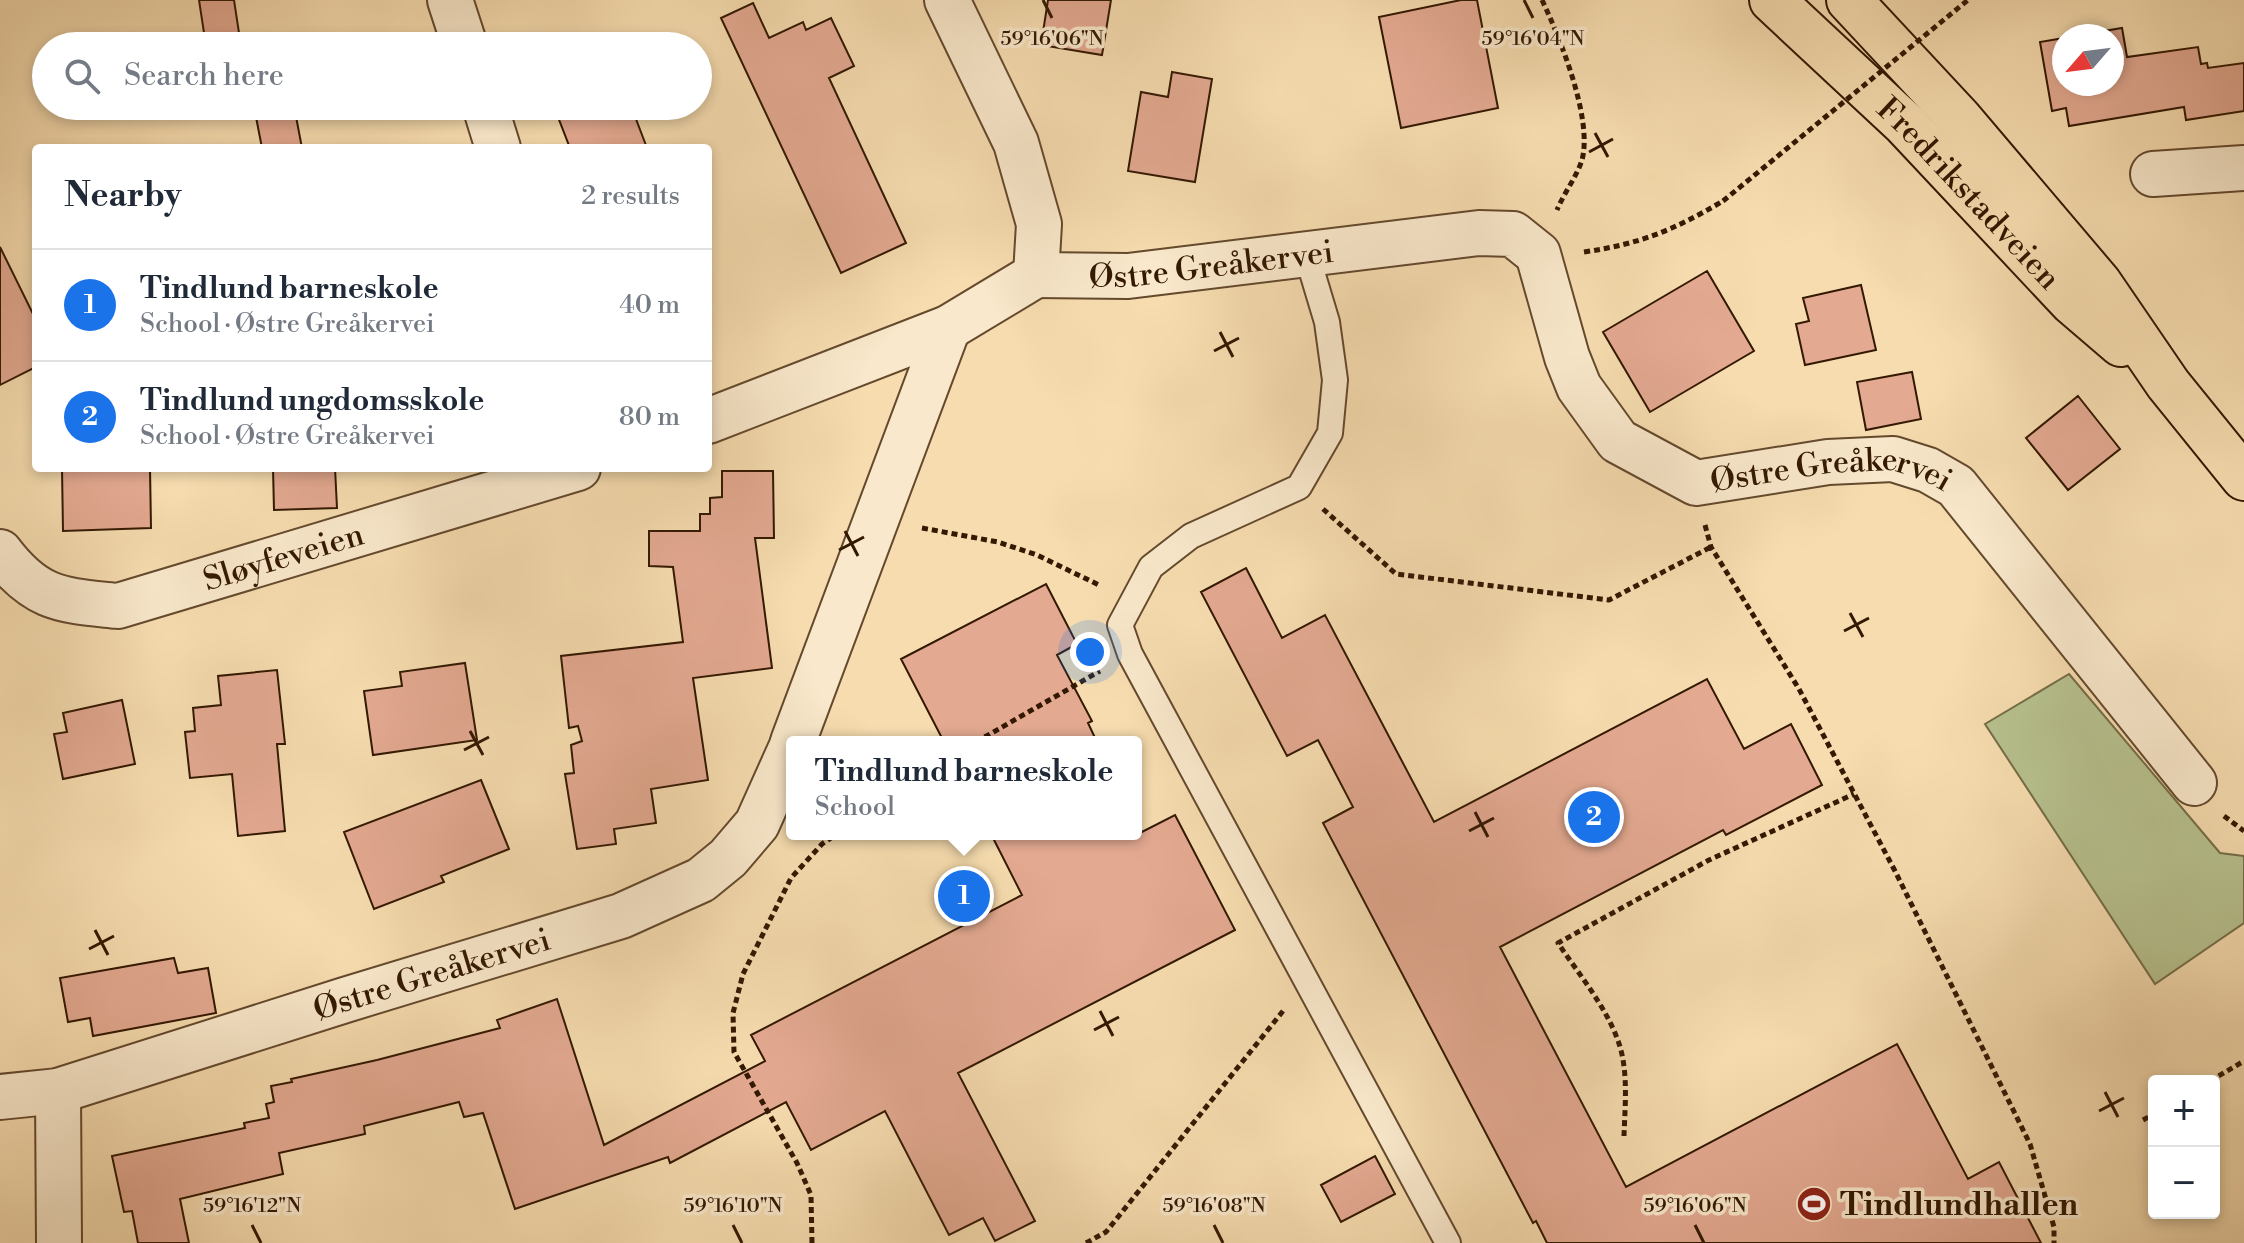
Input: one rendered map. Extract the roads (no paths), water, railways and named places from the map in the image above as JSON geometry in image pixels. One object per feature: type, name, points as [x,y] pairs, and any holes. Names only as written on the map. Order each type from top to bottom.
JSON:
[{"type":"main road","name":"Fredrikstadveien","points":[[1772,0],[1905,124],[2072,302],[2168,384]]},
{"type":"main road","name":"Fredrikstadveien","points":[[1849,0],[1959,118],[2099,283],[2168,384],[2244,478]]},
{"type":"street","points":[[450,0],[460,32]]},
{"type":"street","points":[[712,419],[948,328],[1036,275],[1039,224],[1016,143],[947,0]]},
{"type":"street","points":[[489,120],[497,144]]},
{"type":"street","points":[[2153,174],[2244,168]]},
{"type":"street","name":"Østre Greåkervei","points":[[1036,275],[1128,276],[1479,233],[1513,234],[1538,254],[1567,357],[1579,387],[1618,441],[1696,483],[1828,462],[1893,459],[1928,470],[1956,486],[2194,783]]},
{"type":"street","name":"Østre Greåkervei","points":[[796,736],[948,328]]},
{"type":"street","name":"Sløyfeveien","points":[[0,552],[15,572],[43,592],[60,599],[118,606],[565,472]]},
{"type":"street","name":"Østre Greåkervei","points":[[0,1097],[58,1091],[621,916],[701,880],[728,858],[757,824],[786,760]]},
{"type":"street","points":[[58,1091],[59,1243]]},
{"type":"lane","points":[[1306,252],[1327,322],[1335,380],[1330,433],[1299,487],[1191,536],[1151,567],[1120,625],[1130,654],[1448,1243]]},
{"type":"place","name":"Tindlund ungdomsskole","points":[[1594,817]]},
{"type":"place","name":"Tindlund barneskole","points":[[964,896]]},
{"type":"place","name":"Tindlundhallen","points":[[1814,1204]]}]
